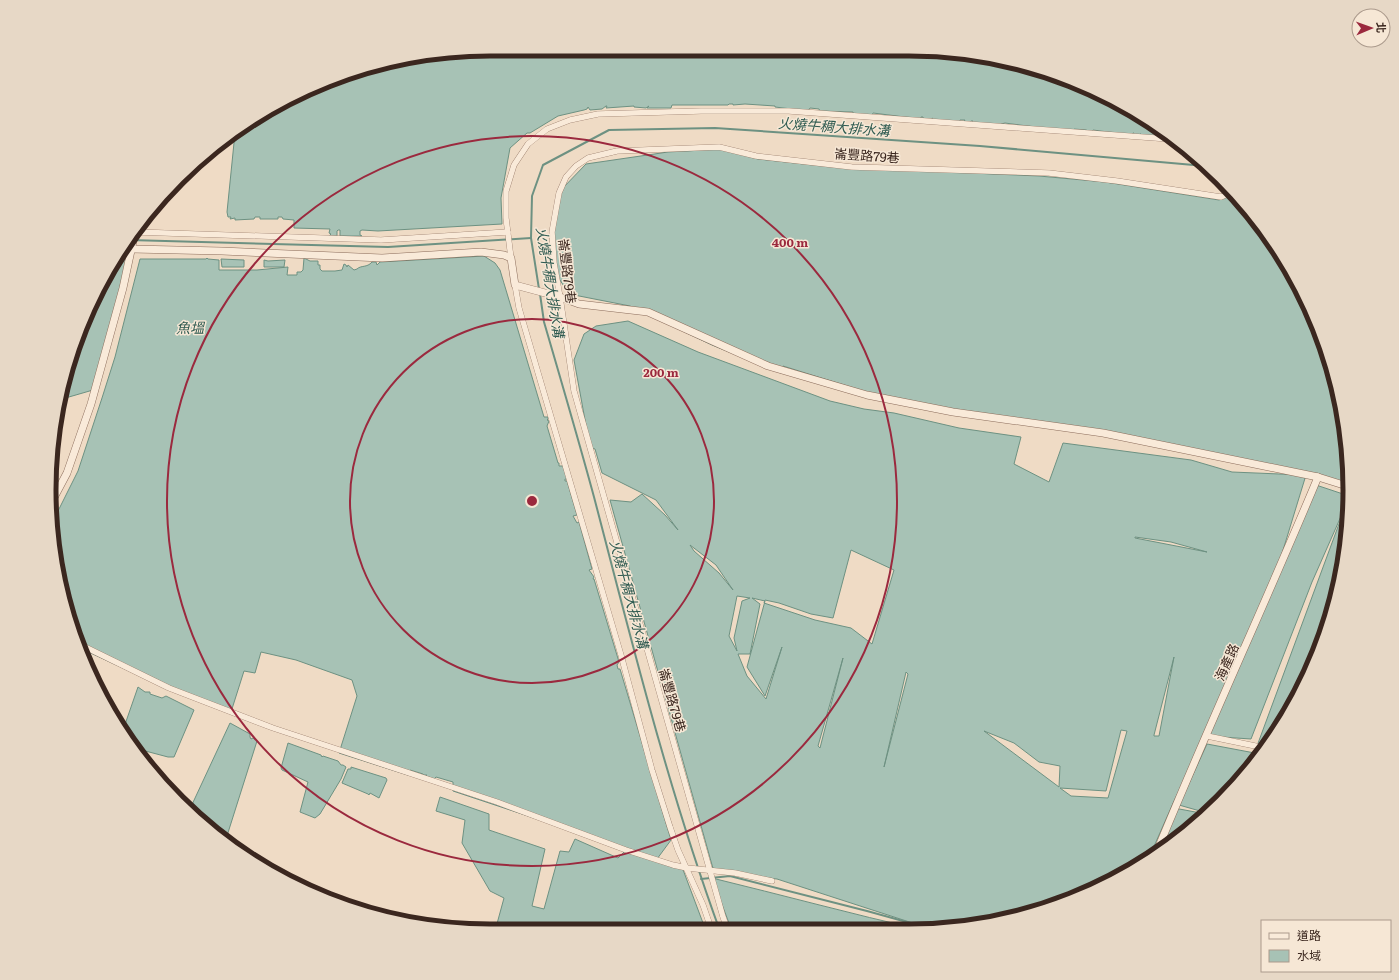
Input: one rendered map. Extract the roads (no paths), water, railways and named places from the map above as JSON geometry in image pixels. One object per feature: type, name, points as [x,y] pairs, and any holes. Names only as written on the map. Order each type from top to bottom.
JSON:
[{"type":"street","points":[[710,924],[703,905],[678,850],[652,770],[617,640],[520,308],[515,285],[506,218],[506,191],[514,165],[528,144],[547,129],[570,120],[598,114],[693,111],[789,111],[1163,139]]},
{"type":"street","name":"崙豐路79巷","points":[[726,924],[574,390],[554,263],[552,232],[558,193],[566,177],[576,166],[588,158],[616,151],[719,147],[756,156],[852,166],[1049,173],[1117,181],[1220,197],[1226,194]]},
{"type":"street","points":[[141,232],[180,235],[230,234],[287,238],[380,240],[508,232]]},
{"type":"street","points":[[56,493],[67,473],[91,404],[123,288],[133,244]]},
{"type":"street","points":[[132,249],[222,251],[382,258],[481,252],[504,255],[511,258]]},
{"type":"street","points":[[515,285],[560,297],[579,304],[648,312],[768,366],[866,395],[953,412],[1103,433],[1318,477],[1343,485]]},
{"type":"street","name":"海產路","points":[[1160,843],[1280,569],[1318,477]]},
{"type":"street","points":[[86,647],[152,681],[273,728],[497,802],[626,850],[687,868],[735,873],[772,881]]},
{"type":"street","points":[[1206,736],[1258,747]]},
{"type":"water","points":[[909,56],[966,60],[994,64],[1021,71],[1049,79],[1075,89],[1126,114],[1158,135],[1155,137],[1141,136],[1140,134],[1140,136],[1133,135],[1134,133],[1131,135],[1093,130],[1091,132],[1074,129],[1072,132],[1005,123],[1000,125],[971,123],[973,121],[971,121],[970,123],[963,123],[965,120],[960,120],[959,123],[931,120],[933,118],[930,120],[923,119],[923,117],[921,117],[921,119],[873,113],[872,115],[853,114],[853,112],[820,111],[819,109],[810,108],[808,111],[775,106],[745,104],[672,105],[671,108],[647,108],[649,106],[646,108],[634,106],[606,108],[606,106],[602,109],[590,110],[588,107],[584,110],[558,116],[530,133],[527,133],[510,148],[501,198],[502,224],[378,231],[362,230],[360,231],[360,235],[362,236],[340,236],[340,230],[338,230],[337,236],[329,236],[331,234],[329,233],[330,229],[294,228],[294,220],[283,219],[282,217],[278,217],[278,219],[260,219],[260,217],[255,217],[254,219],[235,220],[235,218],[230,219],[231,217],[228,217],[227,212],[234,140],[249,129],[298,101],[350,79],[405,64],[462,57]]},
{"type":"water","points":[[721,149],[758,159],[833,167],[1039,176],[1105,182],[1219,200],[1228,196],[1235,204],[1270,249],[1285,273],[1310,324],[1320,350],[1328,378],[1335,405],[1339,433],[1343,484],[1306,475],[1280,560],[1313,484],[1343,494],[1342,514],[1312,582],[1251,739],[1207,736],[1174,801],[1153,849],[1126,866],[1101,879],[1049,901],[994,916],[937,923],[915,924],[777,879],[714,872],[610,500],[631,502],[642,494],[665,515],[678,530],[656,500],[602,473],[595,449],[590,447],[574,360],[584,334],[596,326],[628,321],[698,352],[830,401],[864,409],[894,413],[959,428],[1021,437],[1014,464],[1049,482],[1063,443],[1191,460],[1232,472],[1303,475],[1119,436],[895,401],[783,366],[781,373],[712,345],[630,306],[569,294],[556,274],[552,222],[560,191],[586,164],[668,152]],"holes":[[[1135,538],[1171,542],[1207,552]],[[690,545],[716,565],[733,590],[719,573],[694,551]],[[851,550],[894,570],[872,644],[851,628],[815,620],[764,603],[747,667],[765,696],[782,647],[766,699],[747,676],[738,654],[750,654],[760,604],[752,598],[779,603],[811,614],[833,618]],[[737,596],[750,598],[742,601],[734,638],[737,651],[729,636]],[[1174,657],[1159,736],[1154,735]],[[843,658],[820,748],[818,746]],[[906,672],[908,674],[884,767]],[[1121,730],[1127,731],[1108,798],[1071,796],[1060,788],[1106,791]],[[984,731],[1014,743],[1039,762],[1060,766],[1059,787]]]},
{"type":"water","points":[[129,249],[132,249],[93,390],[66,398],[79,350],[89,324],[114,273]]},
{"type":"water","name":"魚塭","points":[[484,256],[495,263],[500,270],[544,417],[548,417],[547,420],[549,421],[547,426],[558,463],[559,466],[563,466],[567,479],[565,479],[565,481],[567,481],[577,515],[573,516],[577,523],[579,522],[592,569],[589,570],[594,577],[593,579],[619,662],[617,665],[618,669],[620,669],[671,840],[657,859],[453,791],[453,782],[436,777],[434,779],[426,776],[427,775],[410,770],[408,775],[339,753],[357,696],[352,680],[296,660],[261,652],[255,673],[244,671],[231,712],[166,688],[87,651],[79,630],[64,575],[57,513],[78,471],[115,357],[140,259],[207,258],[219,260],[219,270],[257,270],[288,267],[287,275],[297,275],[297,272],[301,272],[303,270],[304,258],[310,261],[318,261],[318,265],[320,265],[320,269],[322,271],[342,270],[344,264],[347,267],[348,265],[354,270],[372,262],[376,262],[377,265],[380,262]]},
{"type":"water","points":[[221,259],[244,260],[244,267],[222,267]]},
{"type":"water","points":[[264,260],[285,260],[284,267],[264,267]]},
{"type":"water","points":[[1342,516],[1335,575],[1320,630],[1310,656],[1285,707],[1270,731],[1259,746],[1257,746]]},
{"type":"water","points":[[138,687],[145,692],[150,692],[150,694],[162,698],[166,696],[194,710],[174,757],[168,757],[143,750],[125,725]]},
{"type":"water","points":[[230,723],[250,734],[251,739],[253,738],[257,741],[227,835],[192,805]]},
{"type":"water","points":[[288,743],[321,755],[322,757],[323,756],[338,761],[341,765],[346,767],[341,779],[320,814],[315,818],[300,812],[308,782],[282,770],[281,768]]},
{"type":"water","points":[[1207,744],[1254,753],[1216,797],[1200,811],[1179,805]]},
{"type":"water","points":[[351,767],[386,778],[387,780],[379,798],[370,793],[369,795],[342,783],[348,769],[351,769]]},
{"type":"water","points":[[440,797],[489,814],[489,830],[545,849],[532,906],[544,909],[560,851],[569,852],[575,839],[618,858],[626,850],[682,867],[703,924],[497,924],[504,898],[490,891],[462,843],[465,820],[436,811]]},
{"type":"water","points":[[1174,808],[1199,813],[1173,834],[1159,844]]},
{"type":"water","points":[[712,878],[896,924],[729,924]]},
{"type":"waterway","name":"火燒牛稠大排水溝","points":[[539,289],[531,238],[532,196],[543,165],[609,130],[715,128],[980,146],[1196,165]]},
{"type":"waterway","points":[[136,240],[388,247],[531,238]]},
{"type":"waterway","name":"火燒牛稠大排水溝","points":[[540,294],[544,322],[588,475],[667,770],[701,878],[717,924]]},
{"type":"waterway","points":[[701,879],[730,876],[913,924]]}]
